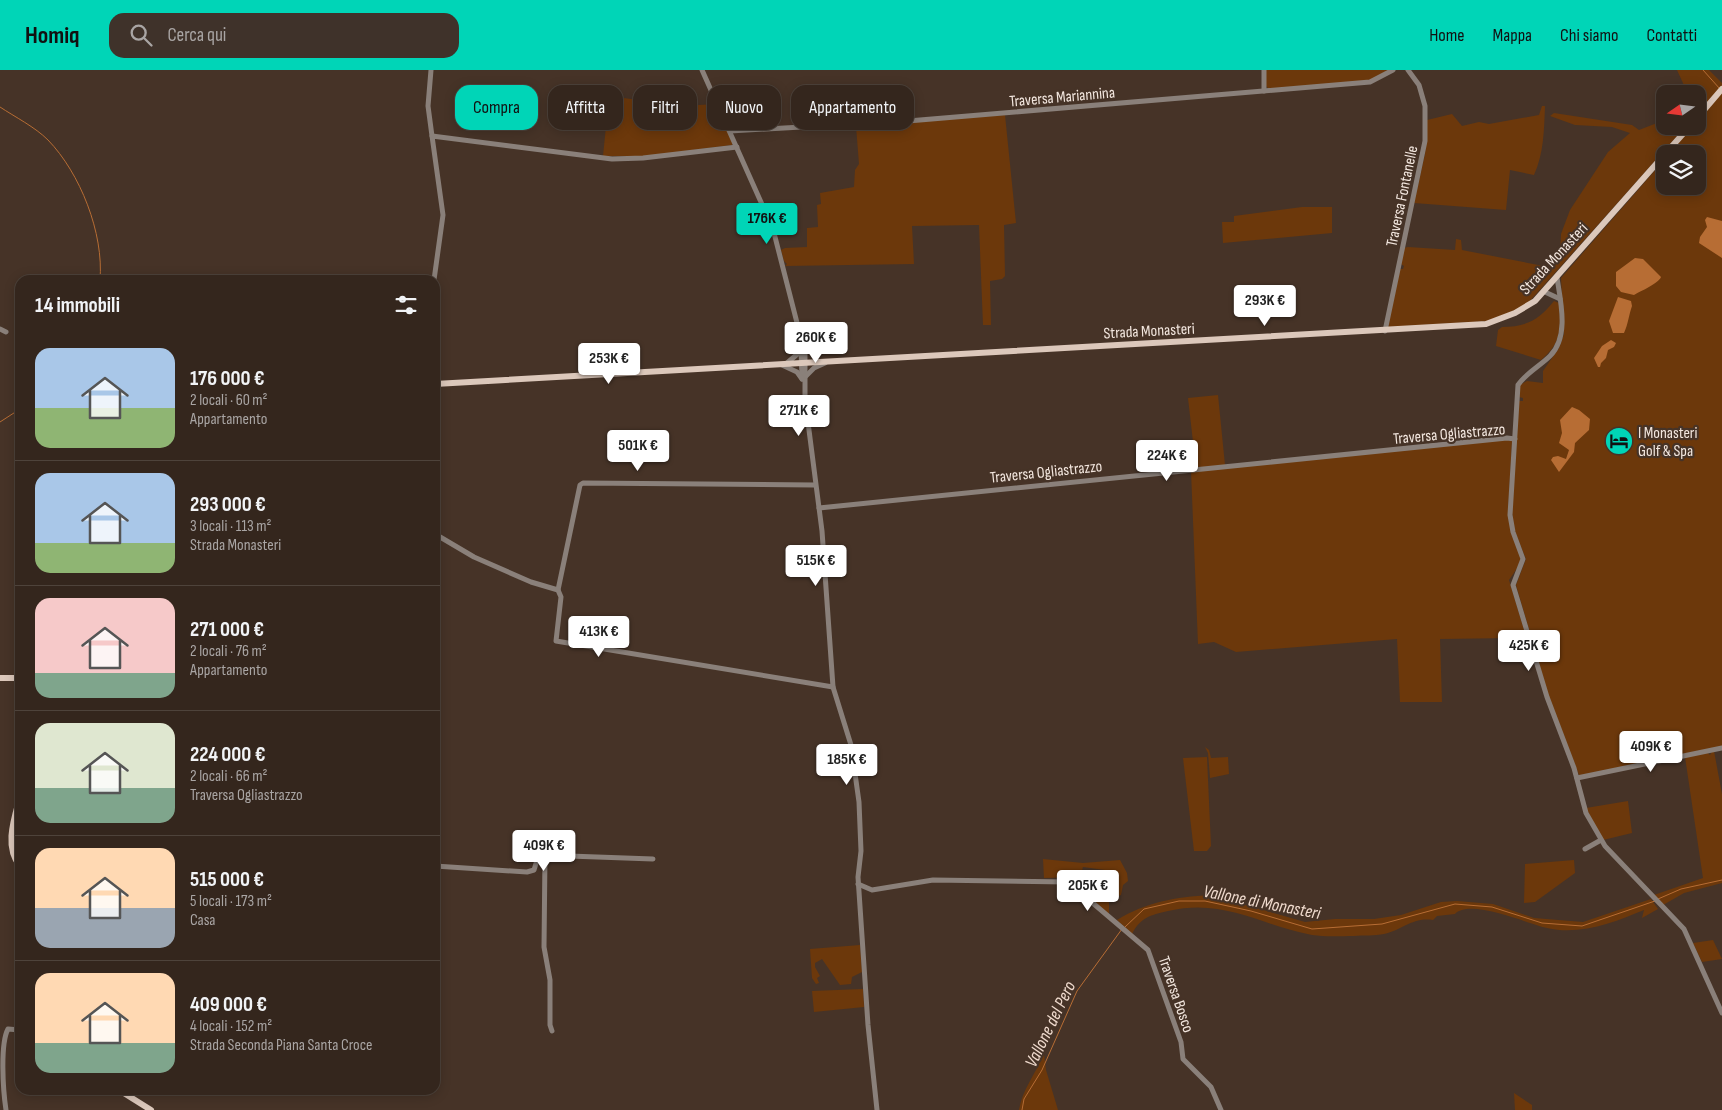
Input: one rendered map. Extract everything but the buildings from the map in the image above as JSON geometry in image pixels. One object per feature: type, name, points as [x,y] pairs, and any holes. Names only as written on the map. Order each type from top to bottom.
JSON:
[{"type":"main road","points":[[1706,108],[1721,91]]},
{"type":"main road","name":"Strada Monasteri","points":[[1673,145],[1682,135]]},
{"type":"main road","name":"Strada Monasteri","points":[[440,384],[1385,331],[1474,325],[1497,321],[1524,309],[1544,292],[1656,164]]},
{"type":"main road","points":[[0,678],[15,678]]},
{"type":"main road","points":[[15,822],[11,842],[15,856]]},
{"type":"main road","points":[[127,1095],[152,1110]]},
{"type":"street","points":[[432,70],[428,106],[443,215],[435,275]]},
{"type":"street","points":[[702,70],[774,229],[803,352],[804,387],[819,508],[833,687],[854,758],[860,812],[861,851],[858,884],[868,1025],[877,1110]]},
{"type":"street","points":[[1264,70],[1264,90]]},
{"type":"street","name":"Traversa Mariannina","points":[[730,131],[908,121],[1370,82],[1393,70]]},
{"type":"street","name":"Traversa Fontanelle","points":[[1385,331],[1425,141],[1425,106],[1419,85],[1408,70]]},
{"type":"street","points":[[432,136],[612,159],[643,158],[737,147]]},
{"type":"street","points":[[1557,278],[1562,326],[1560,341],[1550,356],[1518,385],[1510,515],[1513,532],[1523,559],[1513,585],[1547,696],[1577,778],[1586,813],[1601,840],[1684,929],[1722,1013]]},
{"type":"street","points":[[1544,292],[1560,299]]},
{"type":"street","points":[[0,329],[6,332]]},
{"type":"street","points":[[803,352],[813,360],[828,362]]},
{"type":"street","points":[[782,365],[793,360],[803,352]]},
{"type":"street","points":[[804,378],[814,368],[828,362]]},
{"type":"street","points":[[782,365],[797,372],[804,378]]},
{"type":"street","name":"Traversa Ogliastrazzo","points":[[819,508],[1507,438],[1515,439]]},
{"type":"street","points":[[815,485],[583,483],[580,485],[558,590],[561,597],[556,641],[833,687]]},
{"type":"street","points":[[440,537],[474,557],[531,582],[558,590]]},
{"type":"street","points":[[1577,778],[1722,748]]},
{"type":"street","points":[[1585,849],[1601,840]]},
{"type":"street","points":[[545,855],[544,947],[550,976],[552,1031]]},
{"type":"street","points":[[440,866],[527,872],[534,870],[538,857],[545,855],[653,859]]},
{"type":"street","name":"Traversa Bosco","points":[[858,884],[872,890],[933,880],[1068,882],[1148,950],[1180,1042],[1183,1059],[1211,1087],[1221,1110]]},
{"type":"street","points":[[6,1110],[1,1079],[1,1044],[2,1037],[8,1029],[15,1030]]},
{"type":"shaded area","points":[[1265,70],[1390,70],[1374,80],[1269,89],[1266,86]]},
{"type":"shaded area","name":"I Monasteri Golf & Spa","points":[[1677,70],[1709,70],[1722,83],[1722,746],[1579,775],[1548,694],[1516,585],[1526,559],[1515,532],[1512,513],[1519,401],[1523,401],[1523,398],[1519,397],[1520,385],[1527,381],[1543,383],[1543,371],[1559,348],[1564,334],[1561,278],[1656,169],[1656,195],[1706,195],[1706,145],[1677,145],[1685,135],[1706,135],[1706,112],[1721,94],[1706,106],[1706,85],[1684,85]]},
{"type":"shaded area","points":[[623,98],[633,99],[633,130],[697,130],[697,105],[707,105],[707,130],[728,130],[733,142],[732,145],[646,156],[603,156],[606,130],[623,130]]},
{"type":"shaded area","points":[[1542,106],[1545,106],[1544,133],[1537,167],[1534,175],[1510,170],[1506,210],[1414,203],[1425,154],[1427,120],[1452,114],[1462,126],[1479,122],[1489,124],[1539,115]]},
{"type":"shaded area","points":[[1554,113],[1632,125],[1639,130],[1656,123],[1656,135],[1678,135],[1669,145],[1656,145],[1656,160],[1529,302],[1514,311],[1490,321],[1388,327],[1400,269],[1403,269],[1404,266],[1401,264],[1404,248],[1455,250],[1456,239],[1461,240],[1462,250],[1554,268],[1560,254],[1561,234],[1570,210],[1608,152],[1630,133],[1612,127],[1575,125],[1550,116]]},
{"type":"shaded area","points":[[1005,115],[1016,223],[1004,225],[1005,276],[1002,279],[990,281],[991,325],[983,325],[979,225],[912,226],[914,264],[785,266],[787,264],[784,261],[781,250],[785,248],[807,247],[807,228],[818,227],[817,205],[821,204],[820,193],[854,187],[855,170],[859,164],[856,130],[914,130],[914,122]]},
{"type":"shaded area","points":[[1302,207],[1332,207],[1332,233],[1223,243],[1222,222],[1234,222],[1234,216]]},
{"type":"shaded area","points":[[1707,217],[1722,221],[1722,258],[1699,243],[1700,237],[1707,227],[1705,220]]},
{"type":"shaded area","points":[[1635,258],[1643,259],[1661,277],[1634,295],[1621,292],[1616,286],[1616,272]]},
{"type":"shaded area","points":[[1618,297],[1631,301],[1632,306],[1624,333],[1613,333],[1609,321]]},
{"type":"shaded area","points":[[1554,301],[1559,303],[1559,334],[1553,347],[1541,360],[1496,346],[1498,330],[1502,327],[1525,324],[1537,318]]},
{"type":"shaded area","points":[[1611,340],[1616,343],[1614,347],[1608,350],[1606,358],[1598,367],[1594,358],[1602,346]]},
{"type":"shaded area","points":[[1218,395],[1225,465],[1196,468],[1188,398]]},
{"type":"shaded area","points":[[1572,407],[1590,419],[1589,430],[1575,443],[1574,452],[1559,472],[1551,460],[1553,457],[1558,456],[1566,459],[1569,450],[1559,443],[1562,433],[1560,420]]},
{"type":"shaded area","points":[[1506,439],[1512,441],[1508,512],[1521,556],[1520,564],[1509,580],[1526,636],[1512,638],[1440,639],[1442,702],[1400,702],[1397,639],[1236,652],[1214,642],[1198,644],[1191,471]]},
{"type":"shaded area","points":[[1205,747],[1209,750],[1211,758],[1228,757],[1229,774],[1210,778],[1208,753]]},
{"type":"shaded area","points":[[1714,751],[1722,794],[1722,883],[1684,893],[1663,905],[1654,895],[1703,878],[1685,757],[1707,752],[1710,755]]},
{"type":"shaded area","points":[[1207,757],[1211,846],[1207,851],[1194,851],[1183,758]]},
{"type":"shaded area","points":[[1628,801],[1632,833],[1603,840],[1586,808]]},
{"type":"shaded area","points":[[1043,859],[1083,863],[1120,860],[1127,873],[1128,881],[1123,885],[1121,895],[1109,900],[1109,914],[1086,894],[1115,896],[1116,875],[1112,874],[1112,871],[1083,867],[1080,877],[1044,878]]},
{"type":"shaded area","points":[[1574,860],[1575,873],[1535,902],[1524,903],[1525,864]]},
{"type":"shaded area","points":[[1210,895],[1305,922],[1335,919],[1374,919],[1401,915],[1441,902],[1457,901],[1493,904],[1534,918],[1583,922],[1651,899],[1658,909],[1642,918],[1644,910],[1609,923],[1585,929],[1559,930],[1486,910],[1473,909],[1437,916],[1433,920],[1419,920],[1384,934],[1354,936],[1312,935],[1293,931],[1242,914],[1207,908],[1188,908],[1156,914],[1138,924],[1132,934],[1117,920],[1150,905],[1185,897]]},
{"type":"shaded area","points":[[1713,940],[1722,959],[1702,962],[1693,943]]},
{"type":"shaded area","points":[[860,945],[862,972],[852,977],[851,984],[840,985],[822,959],[815,963],[820,976],[817,978],[819,983],[816,984],[812,978],[810,949]]},
{"type":"shaded area","points":[[863,989],[864,1007],[814,1012],[812,991]]},
{"type":"shaded area","points":[[1044,1054],[1046,1070],[1058,1110],[1019,1110],[1026,1089]]},
{"type":"shaded area","points":[[1514,1093],[1532,1105],[1532,1110],[1515,1110]]},
{"type":"waterway","name":"Vallone di Monasteri","points":[[1703,70],[1720,89]]},
{"type":"waterway","points":[[0,107],[43,135],[70,169],[80,186],[94,224],[98,243],[100,275]]},
{"type":"waterway","points":[[0,422],[15,412]]},
{"type":"waterway","name":"Vallone di Monasteri","points":[[1658,899],[1681,889],[1722,880]]},
{"type":"waterway","name":"Vallone di Monasteri","points":[[1125,927],[1144,909],[1179,901],[1205,901],[1251,911],[1312,929],[1382,924],[1455,904],[1492,907],[1542,923],[1582,926],[1655,901]]},
{"type":"waterway","name":"Vallone del Pero","points":[[1022,1110],[1024,1099],[1042,1070],[1077,991],[1122,929]]},
{"type":"place","name":"I Monasteri Golf & Spa","points":[[1619,441]]}]
